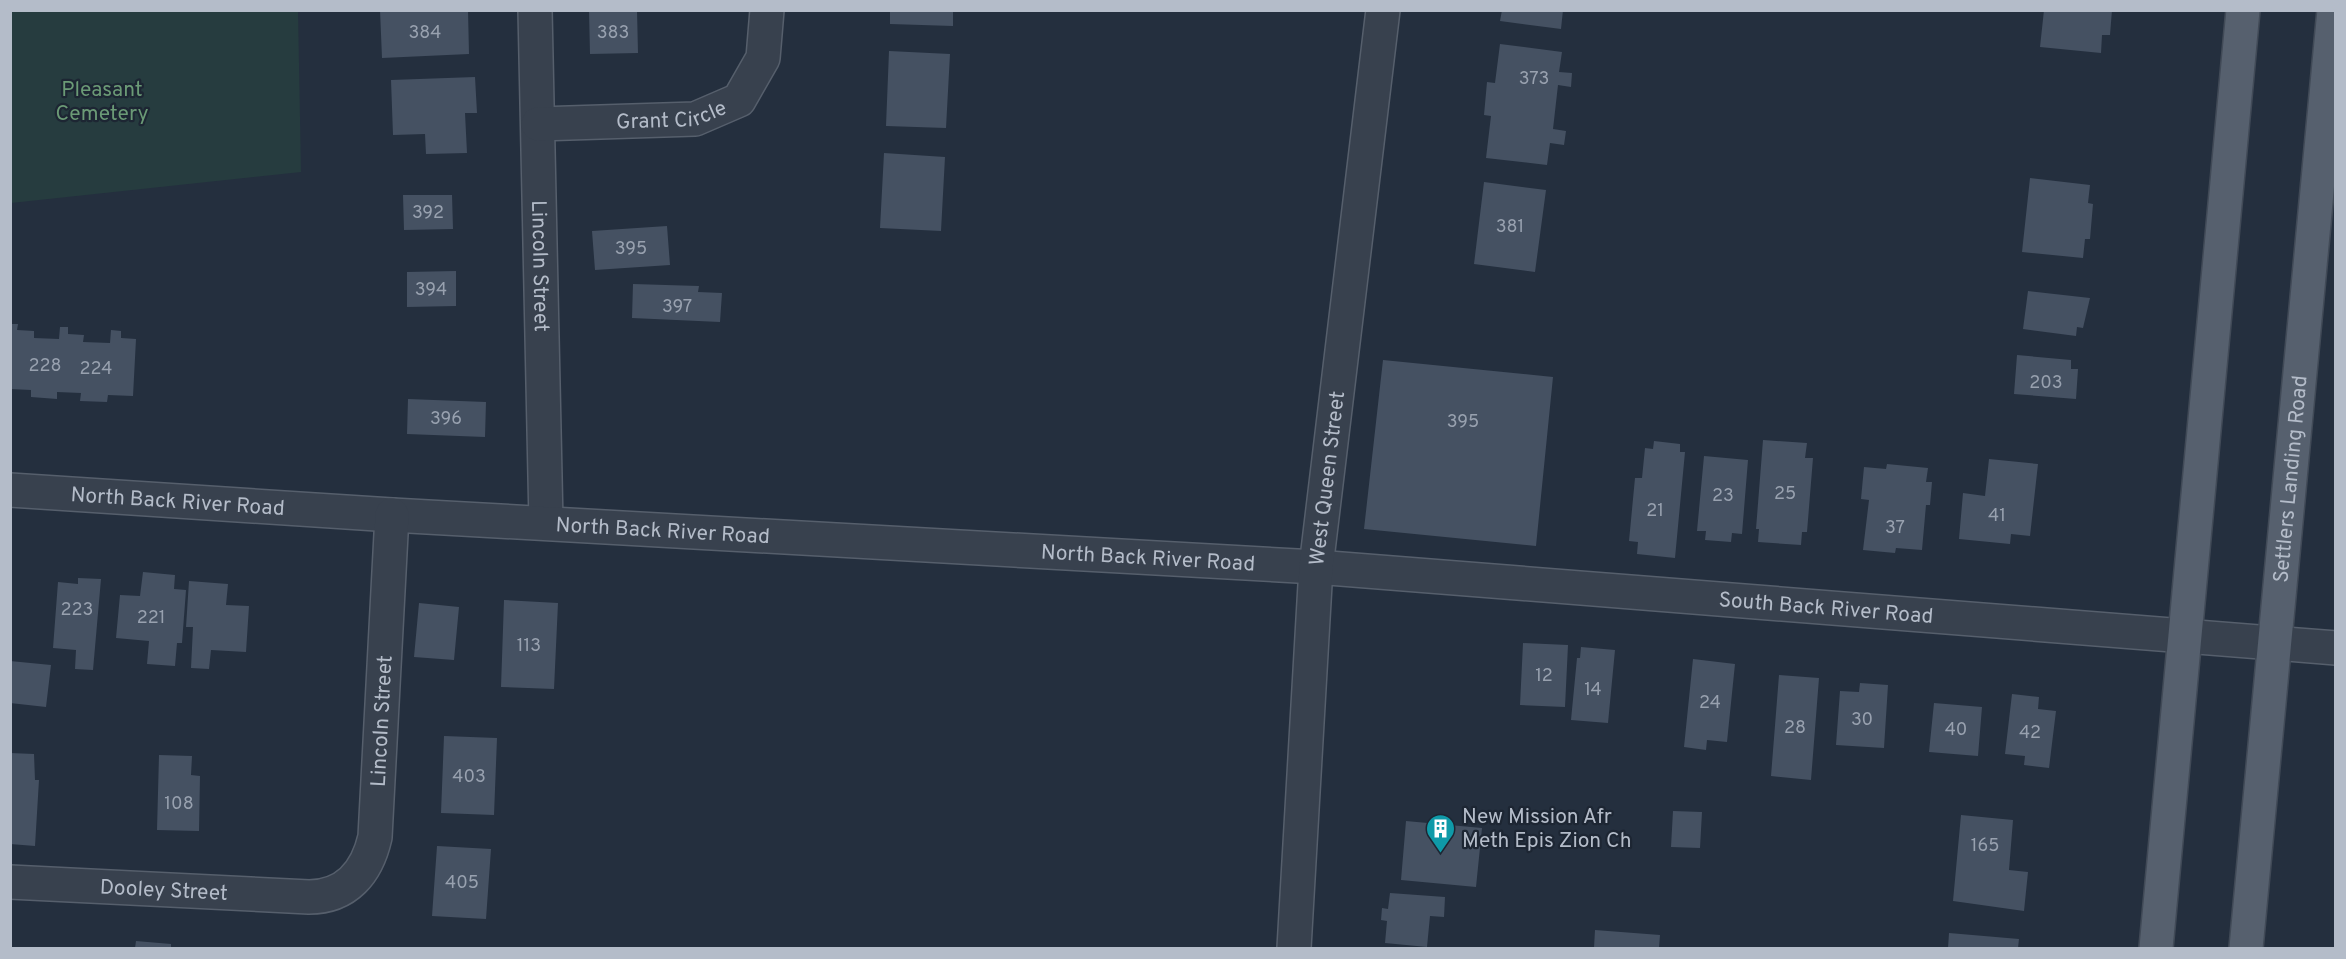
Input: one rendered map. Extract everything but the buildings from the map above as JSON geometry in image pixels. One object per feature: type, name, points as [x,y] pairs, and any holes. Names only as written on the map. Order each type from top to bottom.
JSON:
[{"type":"main road","points":[[2156,948],[2243,10]]},
{"type":"main road","name":"Settlers Landing Road","points":[[2246,948],[2334,10]]},
{"type":"street","name":"Lincoln Street","points":[[535,10],[546,523]]},
{"type":"street","name":"Grant Circle","points":[[538,124],[695,119],[739,100],[763,58],[767,10]]},
{"type":"street","name":"West Queen Street","points":[[1294,948],[1316,567],[1383,10]]},
{"type":"street","name":"North Back River Road","points":[[10,490],[392,515],[1316,567]]},
{"type":"street","name":"Lincoln Street","points":[[320,897],[339,892],[355,881],[371,853],[375,837],[392,515]]},
{"type":"street","name":"South Back River Road","points":[[1316,567],[2336,648]]},
{"type":"street","name":"Dooley Street","points":[[10,882],[320,897]]},
{"type":"green space","name":"Pleasant Cemetery","points":[[10,11],[298,11],[301,172],[11,203]]},
{"type":"place","name":"New Mission Afr Meth Epis Zion Ch","points":[[1441,854]]}]
